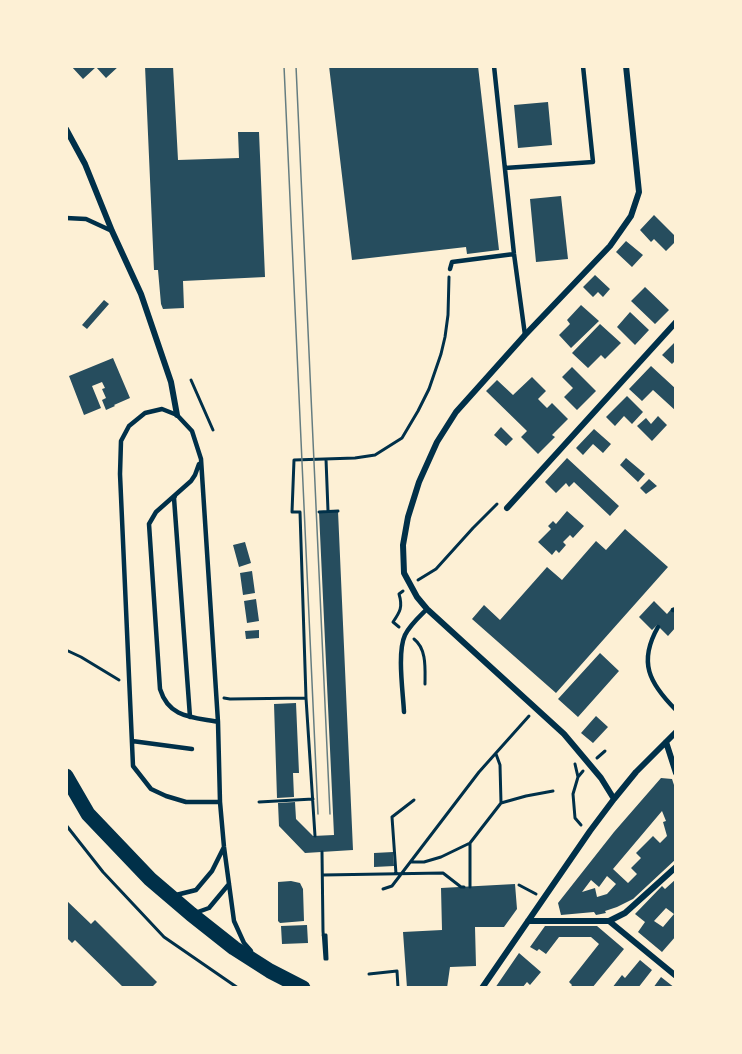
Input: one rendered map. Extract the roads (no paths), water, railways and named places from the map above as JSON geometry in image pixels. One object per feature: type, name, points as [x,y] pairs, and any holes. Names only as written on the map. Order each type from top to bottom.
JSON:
[{"type":"main road","points":[[66,776],[88,814],[150,879],[234,948],[270,971],[303,988]]},
{"type":"street","points":[[614,799],[601,778],[564,734],[427,609],[417,597],[404,573],[403,545],[408,517],[419,482],[437,442],[456,412],[610,246],[631,216],[639,192],[626,66]]},
{"type":"street","points":[[66,129],[85,164],[141,294],[171,382],[177,415]]},
{"type":"street","points":[[507,508],[676,322]]},
{"type":"street","points":[[482,988],[614,799],[636,772],[676,732]]},
{"type":"street","points":[[666,742],[676,773]]},
{"type":"street","points":[[528,921],[609,921],[625,913],[676,867]]},
{"type":"street","points":[[609,921],[676,976]]},
{"type":"lane","points":[[494,66],[525,335]]},
{"type":"lane","points":[[505,168],[593,162],[583,66]]},
{"type":"lane","points":[[66,218],[86,219],[112,231]]},
{"type":"lane","points":[[450,269],[452,262],[514,254]]},
{"type":"lane","points":[[220,802],[186,802],[150,789],[134,766],[120,474],[122,441],[129,426],[144,413],[162,409],[177,415],[192,431],[201,459],[224,848],[234,921],[244,943],[270,971]]},
{"type":"lane","points":[[201,459],[191,481],[156,512],[150,520],[148,529],[160,689],[163,699],[171,709],[190,717],[218,722]]},
{"type":"lane","points":[[178,492],[174,498],[190,717]]},
{"type":"lane","points":[[404,712],[401,658],[403,641],[406,632],[427,609]]},
{"type":"lane","points":[[658,627],[651,640],[647,665],[651,677],[676,710]]},
{"type":"lane","points":[[132,741],[192,749]]},
{"type":"lane","points":[[171,897],[196,890],[212,872],[224,848]]},
{"type":"lane","points":[[191,914],[209,908],[229,884]]},
{"type":"tram line","points":[[284,66],[318,814]]},
{"type":"tram line","points":[[296,66],[330,814]]}]
